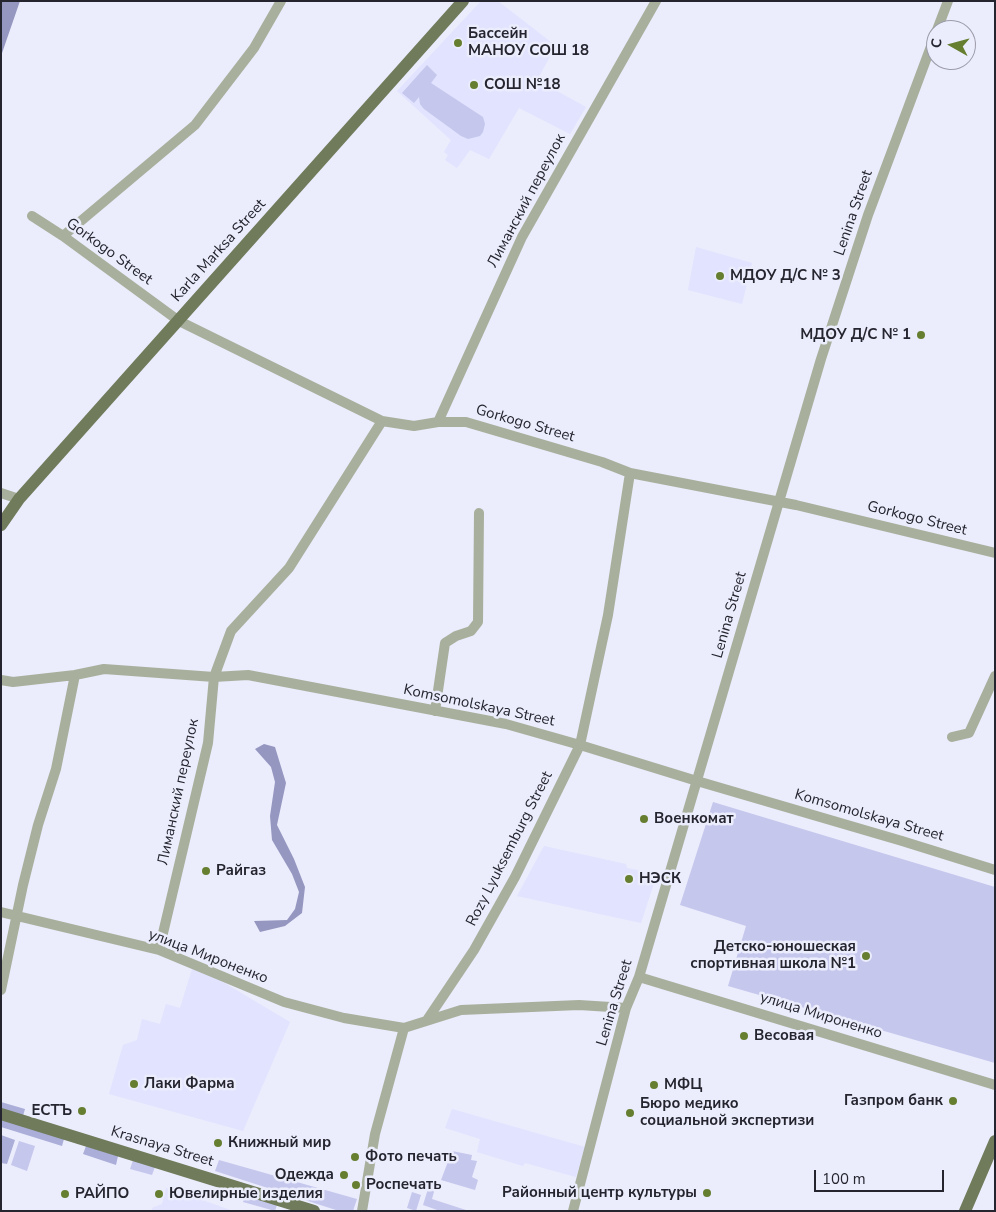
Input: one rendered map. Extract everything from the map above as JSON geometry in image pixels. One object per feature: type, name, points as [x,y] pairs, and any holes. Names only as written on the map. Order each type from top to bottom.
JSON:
[{"type":"main road","name":"Karla Marksa Street","points":[[1,525],[19,499],[463,1]]},
{"type":"main road","name":"Krasnaya Street","points":[[1,1114],[314,1211]]},
{"type":"main road","points":[[965,1211],[995,1141]]},
{"type":"street","points":[[63,236],[195,125],[254,48],[281,1]]},
{"type":"street","name":"Лиманский переулок","points":[[438,422],[522,237],[656,1]]},
{"type":"street","name":"Lenina Street","points":[[941,20],[948,1]]},
{"type":"street","name":"Lenina Street","points":[[573,1211],[626,1008],[639,977],[821,359],[868,215],[926,61]]},
{"type":"street","name":"Gorkogo Street","points":[[32,216],[63,236],[179,321],[382,421],[414,426],[438,422],[466,422],[630,472],[796,505],[995,553]]},
{"type":"street","name":"Лиманский переулок","points":[[159,950],[208,743],[214,677],[231,631],[289,568],[382,421]]},
{"type":"street","name":"Rozy Lyuksemburg Street","points":[[427,1020],[474,950],[515,877],[580,745],[608,615],[630,472]]},
{"type":"street","points":[[1,493],[19,499]]},
{"type":"street","points":[[435,711],[444,643],[456,636],[471,631],[478,622],[478,513]]},
{"type":"street","name":"Komsomolskaya Street","points":[[1,680],[13,682],[75,676],[104,669],[214,677],[248,675],[506,724],[995,870]]},
{"type":"street","points":[[1,990],[30,854],[56,769],[75,676]]},
{"type":"street","points":[[952,736],[969,733],[995,676]]},
{"type":"street","name":"улица Мироненко","points":[[1,912],[159,950],[284,1002],[344,1018],[404,1028]]},
{"type":"street","name":"улица Мироненко","points":[[639,977],[995,1085]]},
{"type":"street","points":[[362,1211],[369,1191],[375,1134],[404,1028],[461,1010],[580,1005],[626,1008]]},
{"type":"shaded area","points":[[1,1],[20,1],[1,56]]},
{"type":"shaded area","name":"СОШ №18","points":[[481,1],[498,1],[556,46],[537,80],[586,107],[570,134],[519,108],[489,159],[470,150],[457,168],[445,160],[448,155],[444,152],[451,140],[397,91]]},
{"type":"shaded area","points":[[427,65],[437,75],[431,83],[483,117],[485,124],[480,136],[468,139],[461,136],[424,109],[420,104],[419,97],[414,103],[402,93]]},
{"type":"shaded area","name":"МДОУ Д/С № 3","points":[[696,247],[752,263],[742,304],[688,290]]},
{"type":"shaded area","points":[[264,744],[275,747],[286,783],[277,825],[305,887],[302,913],[285,926],[260,932],[254,921],[287,920],[295,909],[299,892],[292,874],[272,840],[270,816],[275,782],[271,767],[255,749]]},
{"type":"shaded area","name":"Детско-юношеская спортивная школа №1","points":[[713,802],[995,887],[995,1063],[728,986],[746,926],[680,905]]},
{"type":"shaded area","points":[[544,846],[626,864],[627,868],[657,874],[641,923],[517,896]]},
{"type":"shaded area","points":[[192,969],[211,975],[290,1022],[243,1131],[109,1094],[123,1045],[137,1040],[142,1019],[160,1024],[166,1004],[180,1008]]},
{"type":"shaded area","points":[[1,1102],[25,1109],[23,1116],[1,1109]]},
{"type":"shaded area","points":[[452,1109],[585,1147],[576,1177],[525,1163],[523,1166],[477,1152],[480,1139],[445,1128]]},
{"type":"shaded area","points":[[1,1119],[64,1139],[62,1146],[1,1127]]},
{"type":"shaded area","points":[[1,1135],[15,1140],[7,1164],[1,1163]]},
{"type":"shaded area","points":[[19,1141],[35,1146],[27,1171],[11,1165]]},
{"type":"shaded area","points":[[86,1146],[118,1156],[116,1165],[83,1154]]},
{"type":"shaded area","points":[[452,1151],[472,1155],[471,1160],[477,1161],[472,1177],[478,1180],[475,1190],[441,1180]]},
{"type":"shaded area","points":[[133,1160],[155,1167],[152,1175],[130,1169]]},
{"type":"shaded area","points":[[219,1160],[357,1199],[353,1211],[339,1211],[215,1171]]},
{"type":"shaded area","points":[[431,1179],[437,1181],[432,1199],[469,1211],[440,1211],[423,1205]]},
{"type":"shaded area","points":[[166,1188],[233,1211],[152,1211],[152,1208],[162,1204]]},
{"type":"shaded area","points":[[412,1192],[421,1195],[416,1211],[407,1208]]},
{"type":"shaded area","points":[[245,1195],[277,1205],[275,1211],[243,1202]]},
{"type":"place","name":"Бассейн МАНОУ СОШ 18","points":[[458,43]]},
{"type":"place","name":"СОШ №18","points":[[474,85]]},
{"type":"place","name":"МДОУ Д/С № 3","points":[[720,276]]},
{"type":"place","name":"МДОУ Д/С № 1","points":[[921,335]]},
{"type":"place","name":"Военкомат","points":[[644,819]]},
{"type":"place","name":"Райгаз","points":[[206,871]]},
{"type":"place","name":"НЭСК","points":[[629,879]]},
{"type":"place","name":"Детско-юношеская спортивная школа №1","points":[[866,956]]},
{"type":"place","name":"Весовая","points":[[744,1036]]},
{"type":"place","name":"Лаки Фарма","points":[[134,1084]]},
{"type":"place","name":"МФЦ","points":[[654,1085]]},
{"type":"place","name":"Газпром банк","points":[[953,1101]]},
{"type":"place","name":"ЕСТЪ","points":[[82,1111]]},
{"type":"place","name":"Бюро медико социальной экспертизи","points":[[630,1113]]},
{"type":"place","name":"Книжный мир","points":[[218,1143]]},
{"type":"place","name":"Фото печать","points":[[355,1157]]},
{"type":"place","name":"Одежда","points":[[344,1175]]},
{"type":"place","name":"Роспечать","points":[[356,1185]]},
{"type":"place","name":"Районный центр культуры","points":[[707,1193]]},
{"type":"place","name":"РАЙПО","points":[[65,1194]]},
{"type":"place","name":"Ювелирные изделия","points":[[159,1194]]}]
